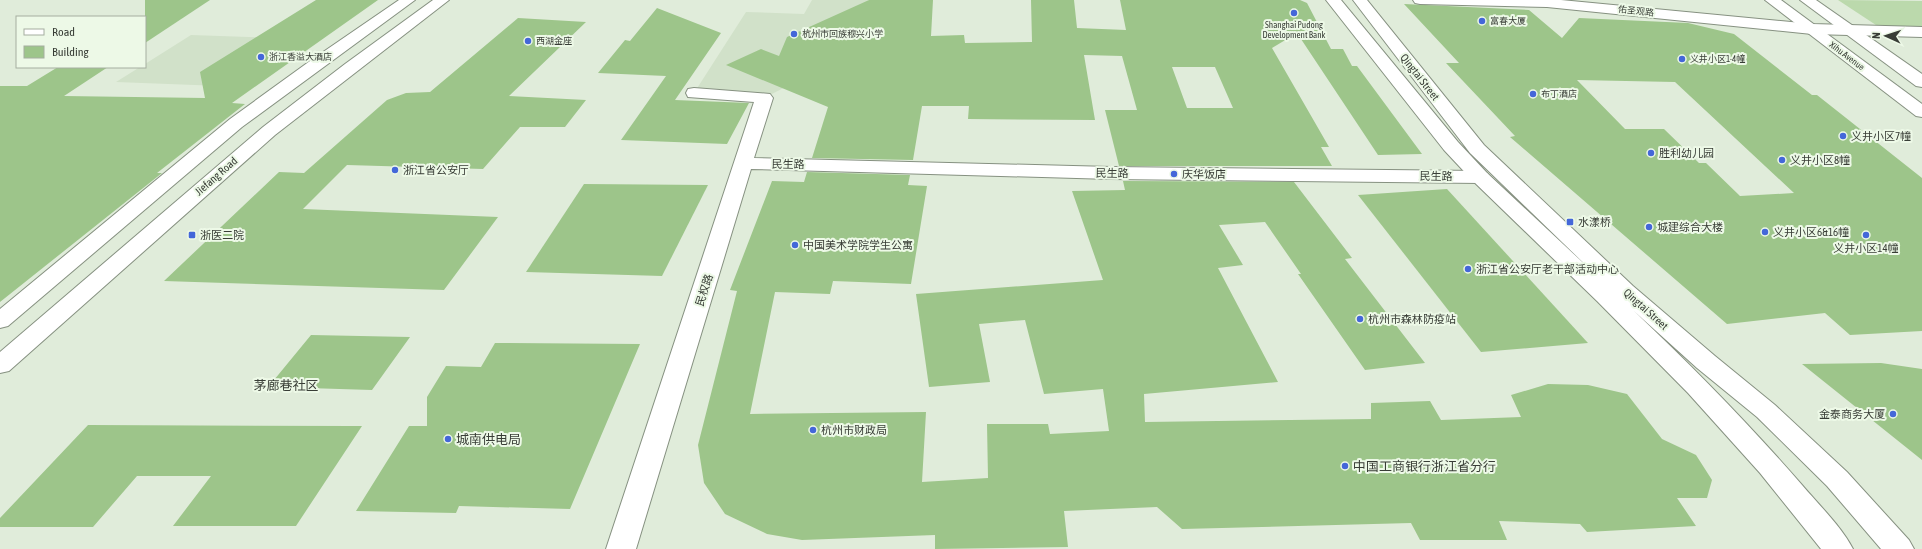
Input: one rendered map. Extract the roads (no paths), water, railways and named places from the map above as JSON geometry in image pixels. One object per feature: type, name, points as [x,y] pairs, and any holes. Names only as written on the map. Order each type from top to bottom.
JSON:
[{"type":"main road","points":[[0,321],[236,123],[316,64],[408,0]]},
{"type":"main road","name":"Jiefang Road","points":[[0,364],[269,131],[351,67],[442,0]]},
{"type":"main road","name":"Qingtai Street","points":[[1333,0],[1451,146],[1480,177],[1727,418],[1798,499],[1838,549]]},
{"type":"main road","name":"Qingtai Street","points":[[1360,0],[1477,148],[1625,291],[1766,411],[1837,479],[1899,549]]},
{"type":"main road","name":"佑圣观路","points":[[1420,0],[1547,3],[1812,29],[1852,32],[1922,32]]},
{"type":"main road","name":"Xihu Avenue","points":[[1772,0],[1922,112]]},
{"type":"main road","points":[[1807,0],[1922,82]]},
{"type":"main road","name":"民权路","points":[[621,549],[764,98],[694,93]]},
{"type":"main road","name":"民生路","points":[[744,163],[1112,173],[1480,177]]},
{"type":"place","name":"Shanghai Pudong Development Bank","points":[[1294,13]]},
{"type":"place","name":"富春大厦","points":[[1482,21]]},
{"type":"place","name":"杭州市回族穆兴小学","points":[[794,34]]},
{"type":"place","name":"西湖金座","points":[[528,41]]},
{"type":"place","name":"浙江香溢大酒店","points":[[261,57]]},
{"type":"place","name":"义井小区1-4幢","points":[[1682,59]]},
{"type":"place","name":"布丁酒店","points":[[1533,94]]},
{"type":"place","name":"义井小区7幢","points":[[1843,136]]},
{"type":"place","name":"胜利幼儿园","points":[[1651,153]]},
{"type":"place","name":"义井小区8幢","points":[[1782,160]]},
{"type":"place","name":"浙江省公安厅","points":[[395,170]]},
{"type":"place","name":"庆华饭店","points":[[1174,174]]},
{"type":"place","name":"水漾桥","points":[[1570,222]]},
{"type":"place","name":"城建综合大楼","points":[[1649,227]]},
{"type":"place","name":"义井小区6&16幢","points":[[1765,232]]},
{"type":"place","name":"浙医二院","points":[[192,235]]},
{"type":"place","name":"义井小区14幢","points":[[1866,235]]},
{"type":"place","name":"中国美术学院学生公寓","points":[[795,245]]},
{"type":"place","name":"浙江省公安厅老干部活动中心","points":[[1468,269]]},
{"type":"place","name":"杭州市森林防疫站","points":[[1360,319]]},
{"type":"place","name":"金泰商务大厦","points":[[1893,414]]},
{"type":"place","name":"杭州市财政局","points":[[813,430]]},
{"type":"place","name":"城南供电局","points":[[448,439]]},
{"type":"place","name":"中国工商银行浙江省分行","points":[[1345,466]]},
{"type":"district","name":"茅廊巷社区","points":[[286,385]]}]
